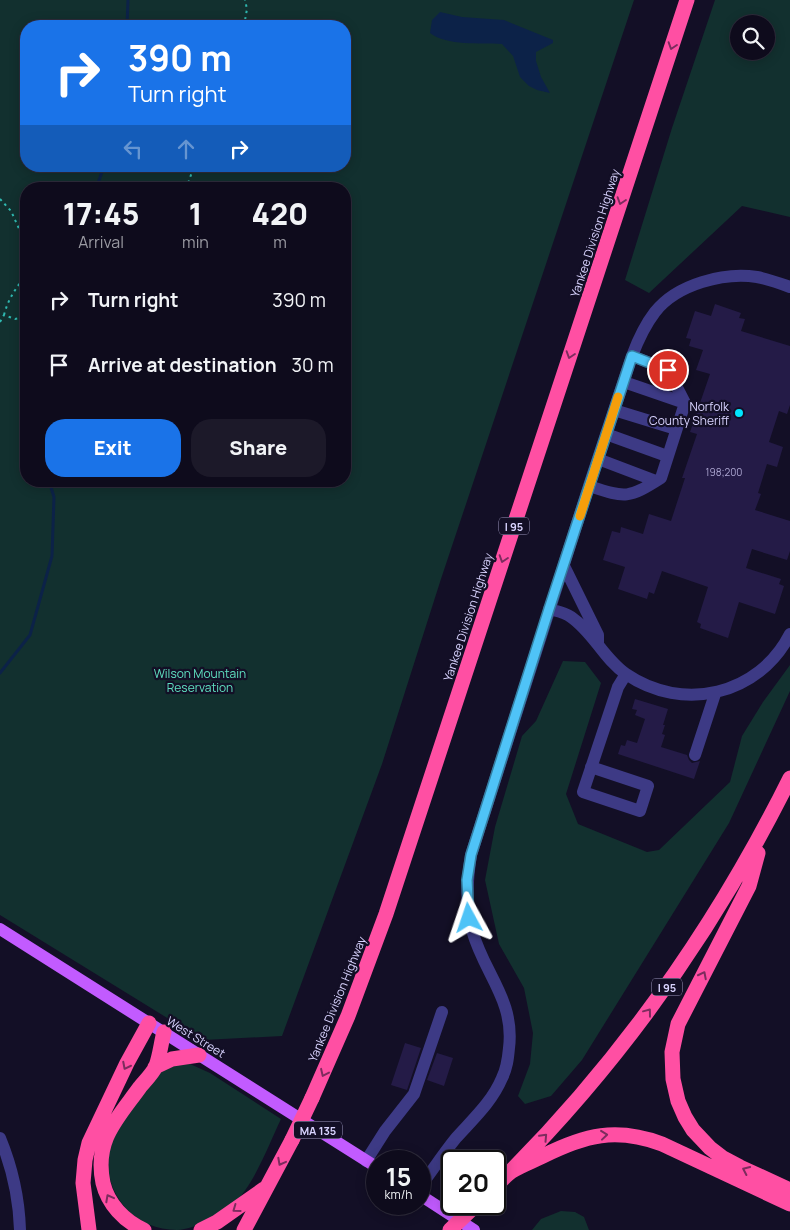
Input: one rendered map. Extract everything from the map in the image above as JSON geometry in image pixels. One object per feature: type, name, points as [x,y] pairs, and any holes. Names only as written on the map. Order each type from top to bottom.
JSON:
[{"type":"highway","name":"Yankee Division Highway","points":[[244,1230],[269,1185],[312,1098],[348,1016],[386,914],[686,0]]},
{"type":"highway","name":"I 95","points":[[506,1176],[589,1087],[658,999],[710,922],[765,827],[790,778]]},
{"type":"highway","points":[[765,827],[749,886],[678,1024],[674,1043],[672,1070],[675,1094],[681,1110],[704,1142],[723,1158],[790,1190]]},
{"type":"highway","points":[[90,1230],[83,1183],[89,1143],[127,1063],[149,1023]]},
{"type":"highway","points":[[144,1230],[123,1217],[110,1200],[104,1187],[100,1159],[108,1131],[155,1067],[164,1032]]},
{"type":"highway","points":[[155,1067],[172,1059],[199,1055]]},
{"type":"highway","points":[[510,1172],[576,1140],[594,1136],[620,1134],[646,1138],[662,1144],[790,1204]]},
{"type":"highway","points":[[201,1230],[217,1222],[269,1185]]},
{"type":"highway","points":[[450,1230],[466,1215]]},
{"type":"main road","name":"West Street","points":[[0,929],[366,1161]]},
{"type":"main road","points":[[431,1202],[474,1230]]},
{"type":"street","points":[[431,1172],[449,1147],[488,1103],[499,1084],[507,1064],[510,1035],[507,1008],[484,962],[472,932],[467,900],[467,880],[471,855],[632,356],[642,332],[662,304],[704,281],[716,278],[748,276],[758,277],[790,287]]},
{"type":"street","points":[[589,486],[626,496],[661,478],[685,403],[668,370],[632,356]]},
{"type":"street","points":[[624,382],[685,403]]},
{"type":"street","points":[[614,410],[676,429]]},
{"type":"street","points":[[606,434],[667,456]]},
{"type":"street","points":[[598,459],[656,481]]},
{"type":"street","points":[[564,566],[598,635],[598,645]]},
{"type":"street","points":[[549,609],[570,616],[582,627],[613,664],[626,674],[640,682],[669,692],[694,695],[714,694],[733,687],[758,672],[773,660],[790,634]]},
{"type":"street","points":[[591,767],[648,786],[640,811],[584,792],[591,767],[618,687],[626,674]]},
{"type":"street","points":[[695,755],[714,694]]},
{"type":"street","points":[[373,1150],[385,1130],[414,1094],[442,1012]]},
{"type":"street","points":[[0,1138],[15,1185],[20,1230]]},
{"type":"path","points":[[245,0],[247,9],[245,20]]},
{"type":"path","points":[[0,199],[11,212],[20,231]]},
{"type":"path","points":[[0,322],[14,290],[20,282]]},
{"type":"path","points":[[4,316],[15,319],[20,318]]},
{"type":"green space","name":"Wilson Mountain Reservation","points":[[0,0],[634,0],[440,582],[382,764],[282,1036],[203,1040],[0,915]]},
{"type":"green space","points":[[715,0],[790,0],[790,217],[742,206],[649,293],[625,280],[672,128]]},
{"type":"green space","points":[[563,661],[585,662],[601,683],[566,794],[578,824],[647,852],[659,850],[730,782],[742,736],[763,702],[790,665],[790,691],[729,823],[582,1060],[551,1096],[525,1104],[518,1096],[530,1064],[533,1033],[524,988],[499,944],[485,880],[495,827],[522,736],[536,721]]},
{"type":"green space","points":[[190,1064],[210,1073],[281,1119],[254,1177],[232,1205],[199,1225],[177,1230],[160,1228],[132,1214],[121,1202],[109,1174],[108,1158],[112,1138],[117,1129],[133,1105],[159,1073],[170,1066]]},
{"type":"green space","points":[[561,1211],[575,1212],[584,1217],[589,1230],[532,1230],[541,1219]]},
{"type":"water","points":[[440,12],[462,17],[504,20],[553,40],[553,43],[536,52],[536,61],[541,77],[550,93],[529,86],[520,77],[513,56],[502,44],[454,42],[430,33],[432,20]]},
{"type":"building","points":[[715,304],[741,313],[739,318],[745,319],[741,331],[790,346],[790,405],[787,414],[779,411],[769,442],[783,447],[777,467],[767,464],[758,493],[761,494],[755,510],[790,521],[790,551],[787,560],[752,549],[746,568],[781,579],[779,584],[784,586],[775,614],[739,602],[728,638],[700,628],[701,624],[697,622],[708,587],[662,571],[654,594],[649,592],[647,599],[618,589],[625,567],[603,560],[612,531],[620,533],[621,527],[643,534],[649,514],[671,521],[685,478],[682,478],[697,434],[690,432],[710,374],[696,370],[703,350],[689,346],[691,339],[686,338],[695,311],[711,316]]},
{"type":"building","points":[[635,699],[668,709],[663,725],[665,725],[662,734],[665,735],[661,747],[687,755],[692,763],[700,761],[694,779],[618,754],[621,745],[625,746],[627,740],[637,743],[645,719],[635,715],[637,710],[632,709]]},
{"type":"building","points":[[405,1043],[421,1048],[407,1090],[391,1085]]},
{"type":"building","points":[[437,1053],[453,1058],[444,1086],[427,1080]]},
{"type":"waterway","points":[[127,20],[128,0]]},
{"type":"waterway","points":[[98,182],[102,172]]},
{"type":"waterway","points":[[0,673],[30,635],[52,556],[54,497],[51,487]]},
{"type":"slow traffic","points":[[580,516],[618,397]]},
{"type":"place","name":"Norfolk County Sheriff","points":[[739,413]]},
{"type":"route","points":[[469,918],[467,880],[471,855],[632,356],[668,370]]}]
